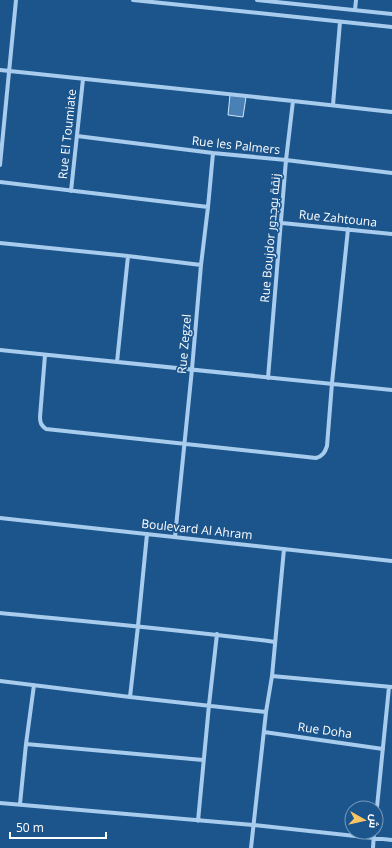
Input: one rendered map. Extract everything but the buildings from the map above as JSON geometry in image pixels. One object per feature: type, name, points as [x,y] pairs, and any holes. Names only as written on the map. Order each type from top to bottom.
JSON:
[{"type":"street","points":[[0,165],[2,129],[10,71],[16,0]]},
{"type":"street","points":[[133,0],[392,27]]},
{"type":"street","points":[[257,0],[392,14]]},
{"type":"street","points":[[355,10],[356,0]]},
{"type":"street","points":[[333,105],[340,22]]},
{"type":"street","points":[[0,70],[392,112]]},
{"type":"street","name":"Rue El Toumiate","points":[[72,191],[83,79]]},
{"type":"street","name":"Rue Boujdor زنقة بوجدور","points":[[268,378],[286,160],[293,101]]},
{"type":"street","name":"Rue les Palmers","points":[[77,136],[392,173]]},
{"type":"street","name":"Rue Zegzel","points":[[175,537],[213,153]]},
{"type":"street","points":[[0,182],[208,207]]},
{"type":"street","name":"Rue Zahtouna","points":[[282,223],[392,234]]},
{"type":"street","points":[[45,355],[40,422],[46,429],[316,458],[320,457],[325,452],[327,446],[348,229]]},
{"type":"street","points":[[0,243],[201,265]]},
{"type":"street","points":[[117,362],[128,256]]},
{"type":"street","points":[[0,350],[392,390]]},
{"type":"street","name":"Boulevard Al Ahram","points":[[0,518],[392,561]]},
{"type":"street","points":[[130,697],[147,534]]},
{"type":"street","points":[[251,848],[266,712],[272,676],[284,549]]},
{"type":"street","points":[[0,614],[217,634],[275,642]]},
{"type":"street","points":[[198,821],[208,705],[217,634]]},
{"type":"street","points":[[272,676],[391,687],[378,800]]},
{"type":"street","points":[[0,681],[266,712]]},
{"type":"street","points":[[20,804],[34,685]]},
{"type":"street","name":"Rue Doha","points":[[264,732],[383,749]]},
{"type":"street","points":[[26,744],[203,760]]},
{"type":"street","points":[[0,803],[344,834]]}]
